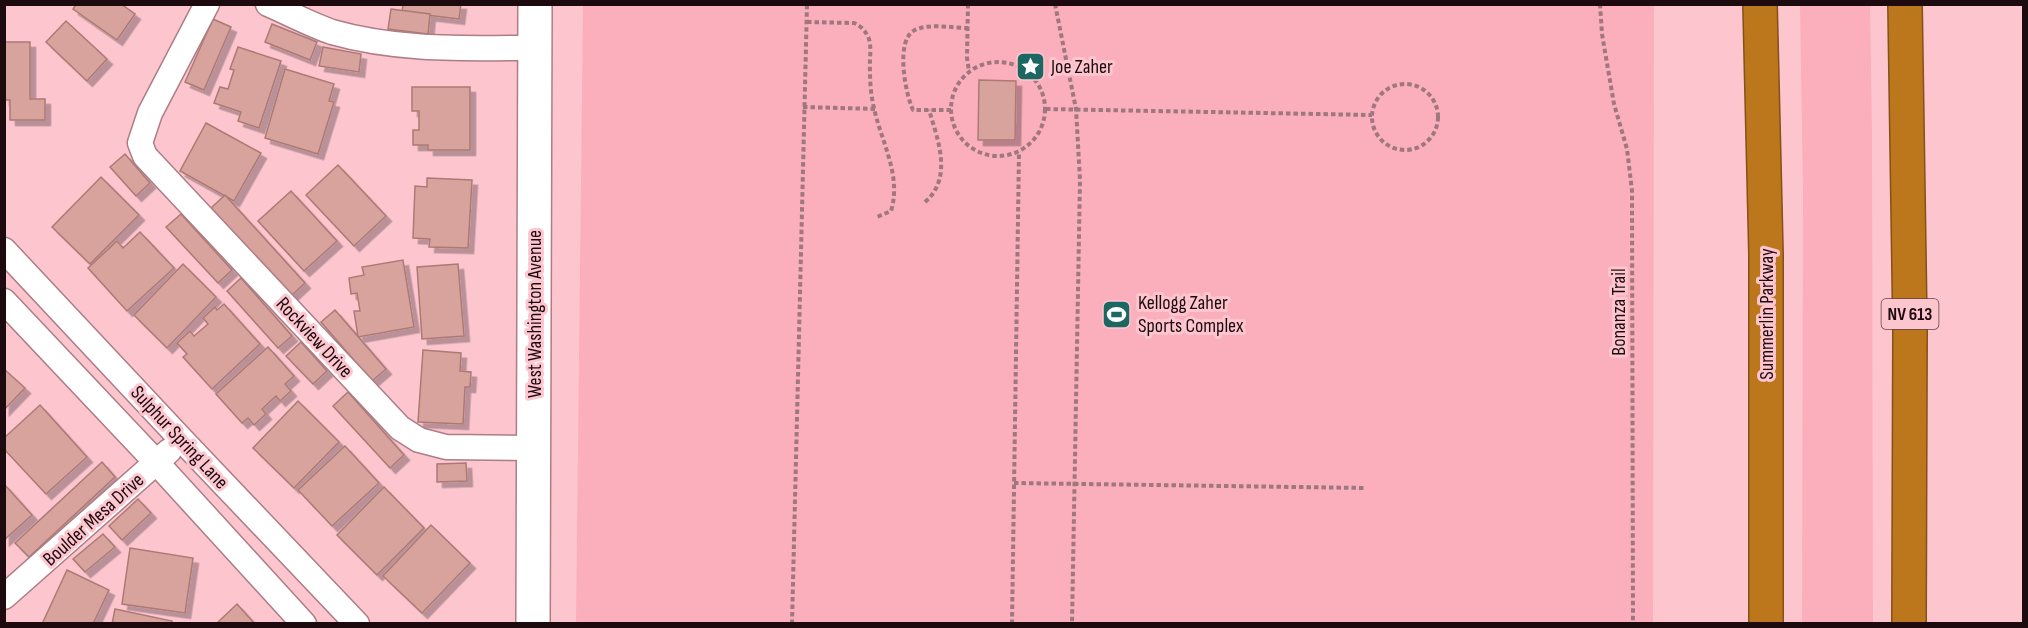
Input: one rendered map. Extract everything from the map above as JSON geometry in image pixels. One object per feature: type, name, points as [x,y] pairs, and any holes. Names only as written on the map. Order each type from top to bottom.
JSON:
[{"type":"highway","name":"Summerlin Parkway","points":[[1760,4],[1766,255],[1766,624]]},
{"type":"highway","name":"NV 613","points":[[1905,4],[1910,330],[1909,624]]},
{"type":"main road","name":"West Washington Avenue","points":[[533,624],[535,4]]},
{"type":"street","name":"Rockview Drive","points":[[207,4],[150,113],[140,143],[145,156],[400,428],[418,440],[446,447],[533,448]]},
{"type":"street","points":[[268,4],[332,32],[386,42],[437,48],[535,48]]},
{"type":"street","name":"Sulphur Spring Lane","points":[[4,250],[357,624]]},
{"type":"street","name":"Sulphur Spring Lane","points":[[4,302],[156,462],[304,624]]},
{"type":"street","name":"Boulder Mesa Drive","points":[[4,597],[182,440]]},
{"type":"path","points":[[792,624],[807,4]]},
{"type":"path","points":[[968,4],[967,58],[969,71]]},
{"type":"path","points":[[1055,4],[1076,109],[1080,180],[1072,624]]},
{"type":"path","name":"Bonanza Trail","points":[[1600,4],[1602,34],[1614,104],[1627,149],[1632,191],[1633,624]]},
{"type":"path","points":[[807,22],[854,23],[865,31],[871,50],[870,70],[876,108],[892,169],[894,193],[891,211],[877,217]]},
{"type":"path","points":[[951,110],[910,110],[904,45],[907,36],[916,29],[968,28]]},
{"type":"path","points":[[998,61],[1025,69],[1040,84],[1046,109],[1037,137],[1019,152],[999,156],[985,155],[972,148],[957,133],[951,110],[959,81],[969,71],[986,63],[998,61]]},
{"type":"path","points":[[1405,83],[1417,85],[1432,97],[1438,109],[1439,120],[1430,140],[1420,147],[1406,151],[1384,143],[1372,125],[1372,115],[1378,98],[1385,90],[1405,83]]},
{"type":"path","points":[[803,107],[876,108]]},
{"type":"path","points":[[1046,109],[1372,115]]},
{"type":"path","points":[[925,202],[930,198],[942,174],[938,141],[929,110]]},
{"type":"path","points":[[1012,624],[1019,152]]},
{"type":"path","points":[[1014,483],[1366,488]]},
{"type":"shaded area","name":"Kellogg Zaher Sports Complex","points":[[583,5],[1654,5],[1653,623],[576,624]]},
{"type":"shaded area","points":[[1800,5],[1870,5],[1873,623],[1802,623],[1803,191]]},
{"type":"building","points":[[76,4],[121,4],[135,14],[117,40],[73,9]]},
{"type":"building","points":[[403,4],[461,4],[459,19],[402,12]]},
{"type":"building","points":[[391,9],[430,14],[428,34],[388,29]]},
{"type":"building","points":[[213,19],[231,27],[204,90],[185,82]]},
{"type":"building","points":[[66,21],[107,59],[87,81],[46,42]]},
{"type":"building","points":[[272,24],[317,42],[310,60],[265,42]]},
{"type":"building","points":[[4,42],[30,42],[30,99],[45,99],[45,120],[10,120],[10,100],[4,100]]},
{"type":"building","points":[[238,47],[281,61],[259,128],[238,121],[241,112],[214,103],[220,87],[228,89],[234,70],[230,69]]},
{"type":"building","points":[[323,47],[361,54],[359,72],[319,66]]},
{"type":"building","points":[[285,69],[334,84],[329,101],[334,102],[318,154],[265,138]]},
{"type":"building","points":[[979,80],[1016,81],[1015,140],[978,140]]},
{"type":"building","points":[[412,87],[470,87],[470,150],[428,150],[428,145],[413,145],[413,130],[419,130],[419,111],[412,111]]},
{"type":"building","points":[[206,123],[261,153],[234,201],[180,171]]},
{"type":"building","points":[[125,154],[150,183],[136,196],[110,167]]},
{"type":"building","points":[[338,165],[386,216],[354,246],[306,195]]},
{"type":"building","points":[[101,177],[139,215],[90,264],[52,227]]},
{"type":"building","points":[[427,178],[472,180],[468,248],[429,247],[430,239],[413,238],[415,186],[427,187]]},
{"type":"building","points":[[291,191],[337,241],[304,271],[258,221]]},
{"type":"building","points":[[225,195],[305,283],[291,296],[211,208]]},
{"type":"building","points":[[181,214],[232,270],[218,283],[166,227]]},
{"type":"building","points":[[140,232],[174,268],[127,311],[88,268],[117,241],[123,248]]},
{"type":"building","points":[[403,260],[414,327],[358,337],[354,311],[360,311],[357,293],[351,294],[349,278],[364,275],[362,267]]},
{"type":"building","points":[[183,264],[216,297],[167,348],[134,315]]},
{"type":"building","points":[[458,264],[464,336],[422,339],[417,267]]},
{"type":"building","points":[[241,278],[292,336],[278,348],[227,291]]},
{"type":"building","points":[[224,304],[260,344],[212,389],[183,357],[187,354],[177,343],[190,331],[194,336],[208,324],[203,318],[215,307],[217,310]]},
{"type":"building","points":[[335,310],[386,369],[372,381],[321,322]]},
{"type":"building","points":[[301,342],[327,371],[313,384],[286,356]]},
{"type":"building","points":[[268,347],[294,376],[285,384],[291,391],[280,401],[276,396],[262,409],[266,414],[254,425],[248,418],[242,423],[216,394]]},
{"type":"building","points":[[423,350],[461,353],[460,371],[471,372],[470,387],[465,387],[463,424],[418,422]]},
{"type":"building","points":[[4,369],[25,388],[4,410]]},
{"type":"building","points":[[348,392],[404,455],[390,468],[333,406]]},
{"type":"building","points":[[298,401],[339,442],[294,488],[253,448]]},
{"type":"building","points":[[40,405],[87,457],[46,494],[4,449],[4,438]]},
{"type":"building","points":[[345,446],[379,483],[332,526],[298,490]]},
{"type":"building","points":[[102,462],[115,477],[29,557],[15,543]]},
{"type":"building","points":[[466,463],[467,481],[437,482],[437,464]]},
{"type":"building","points":[[4,484],[32,515],[4,540]]},
{"type":"building","points":[[384,487],[424,528],[377,575],[337,535]]},
{"type":"building","points":[[138,499],[151,513],[122,540],[109,526]]},
{"type":"building","points":[[431,525],[470,563],[422,613],[383,576]]},
{"type":"building","points":[[103,534],[115,547],[85,572],[73,559]]},
{"type":"building","points":[[130,548],[193,558],[185,613],[122,604]]},
{"type":"building","points":[[67,570],[109,590],[93,624],[42,624]]},
{"type":"building","points":[[237,604],[255,624],[216,624]]},
{"type":"building","points":[[115,609],[172,621],[172,624],[112,624]]},
{"type":"place","name":"Joe Zaher","points":[[1030,66]]},
{"type":"place","name":"Kellogg Zaher Sports Complex","points":[[1117,314]]}]
